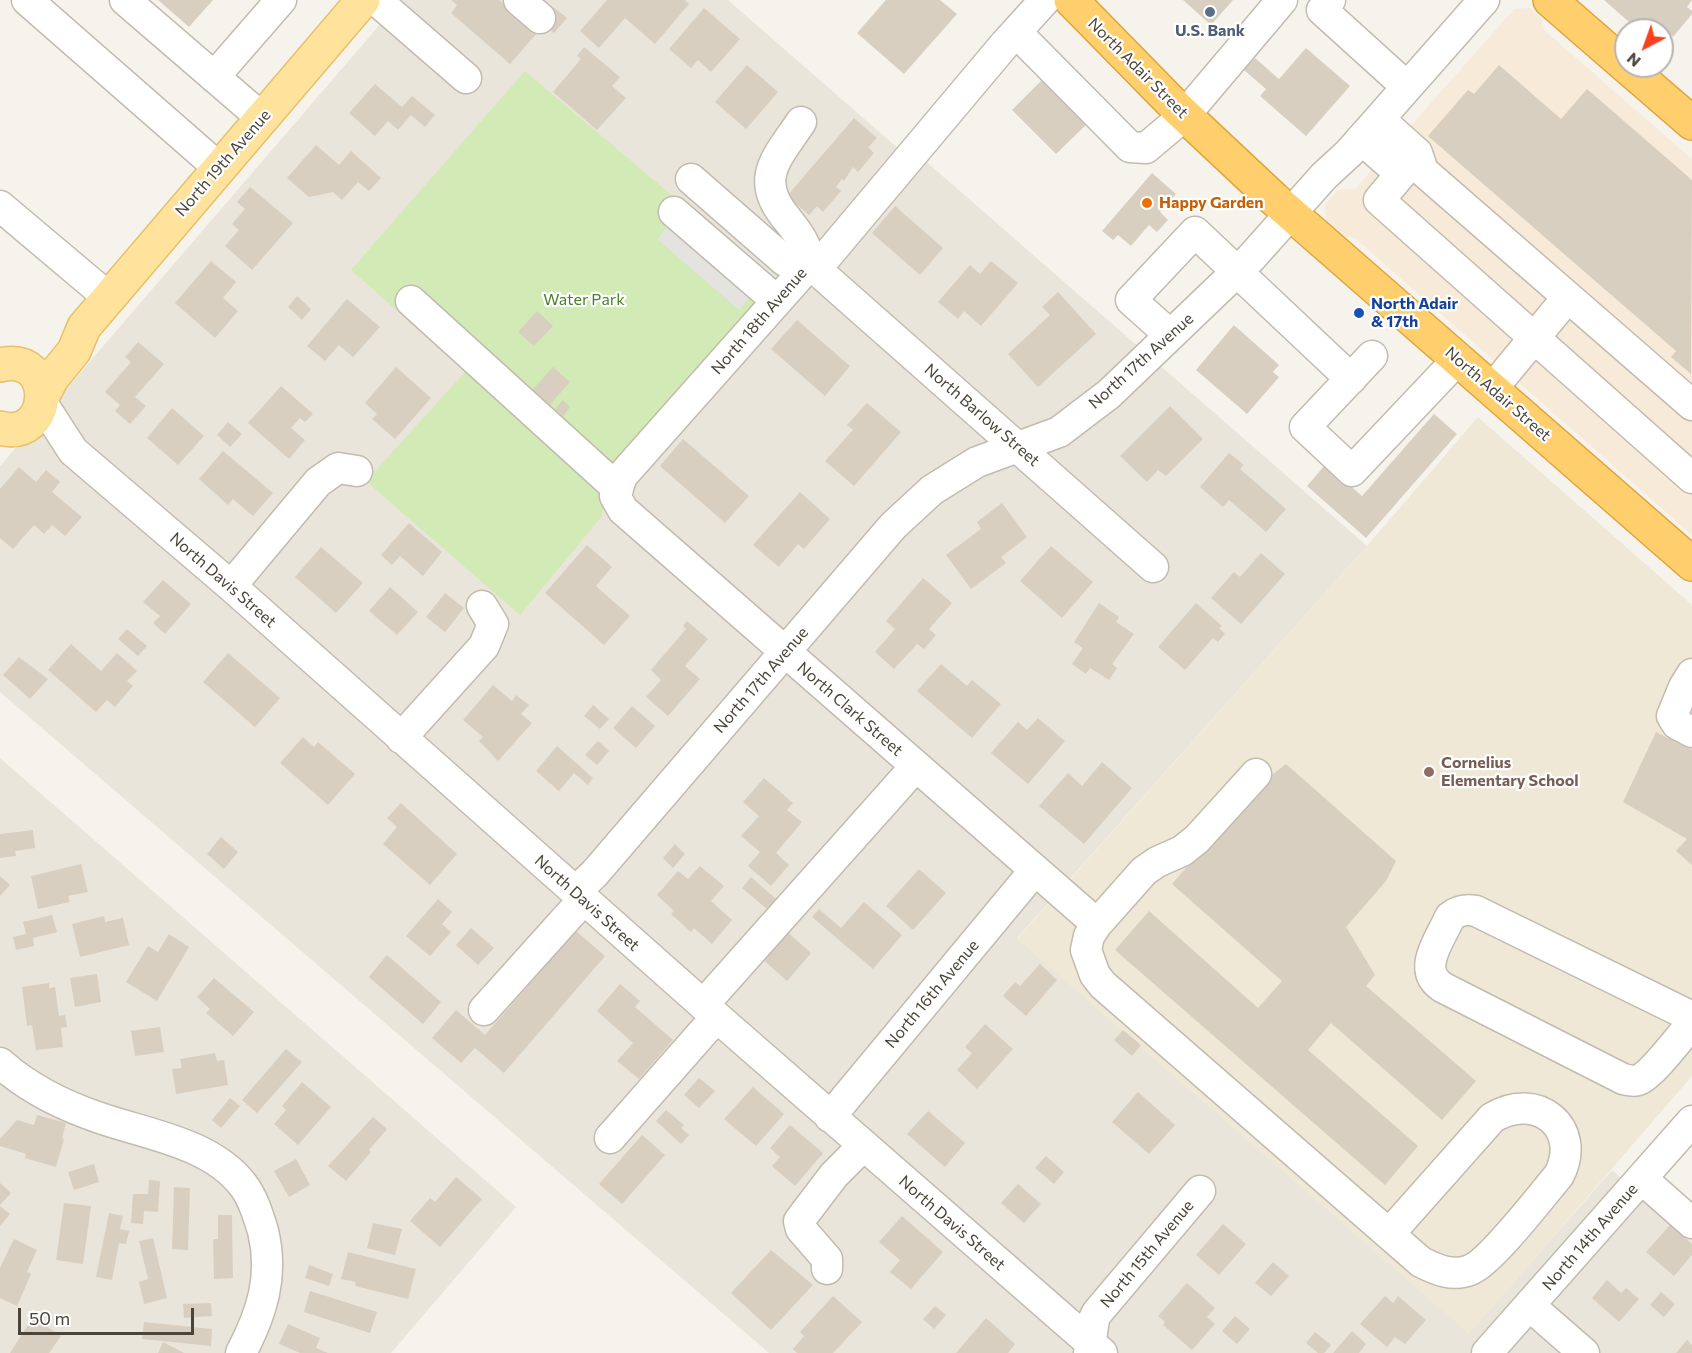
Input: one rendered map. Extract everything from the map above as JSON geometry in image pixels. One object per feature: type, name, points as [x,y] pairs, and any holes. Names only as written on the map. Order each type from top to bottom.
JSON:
[{"type":"highway","name":"North Adair Street","points":[[1071,0],[1184,116],[1290,214],[1692,564]]},
{"type":"highway","points":[[1550,0],[1614,56]]},
{"type":"highway","points":[[1640,78],[1692,123]]},
{"type":"main road","name":"North 19th Avenue","points":[[7,432],[33,420],[39,412],[42,399],[52,378],[74,351],[84,327],[361,2]]},
{"type":"main road","name":"North 19th Avenue","points":[[6,362],[50,349],[84,327]]},
{"type":"main road","name":"North 19th Avenue","points":[[6,362],[29,369],[35,375],[42,388],[42,399]]},
{"type":"street","points":[[27,0],[219,168]]},
{"type":"street","points":[[125,0],[262,118]]},
{"type":"street","points":[[214,77],[281,0]]},
{"type":"street","points":[[813,266],[1045,0]]},
{"type":"street","points":[[1016,32],[1130,147],[1146,148],[1184,116],[1282,0]]},
{"type":"street","points":[[1330,0],[1322,10],[1407,87]]},
{"type":"street","name":"North 17th Avenue","points":[[484,1010],[580,896],[595,873],[892,526],[932,490],[977,462],[1059,432],[1110,394],[1237,272],[1370,129],[1484,0]]},
{"type":"street","points":[[361,2],[466,78]]},
{"type":"street","points":[[801,122],[774,162],[769,186],[775,203],[802,237],[813,266]]},
{"type":"street","points":[[1370,129],[1417,153],[1423,171],[1692,405]]},
{"type":"street","points":[[1370,129],[1401,174],[1379,200],[1534,338],[1688,465]]},
{"type":"street","name":"North 18th Avenue","points":[[691,178],[785,261],[813,266]]},
{"type":"street","points":[[0,206],[108,297]]},
{"type":"street","points":[[674,212],[777,301]]},
{"type":"street","points":[[1170,335],[1131,300],[1195,232],[1351,379]]},
{"type":"street","name":"North 18th Avenue","points":[[617,493],[622,476],[777,301],[813,266]]},
{"type":"street","name":"North Barlow Street","points":[[813,266],[1153,567]]},
{"type":"street","points":[[1492,389],[1568,297]]},
{"type":"street","name":"North Clark Street","points":[[411,301],[617,493],[623,510],[1097,924]]},
{"type":"street","points":[[1372,356],[1305,427],[1352,471],[1458,359]]},
{"type":"street","points":[[42,399],[73,451]]},
{"type":"street","points":[[7,432],[35,434],[55,445],[73,451]]},
{"type":"street","name":"North Davis Street","points":[[73,451],[231,586],[1094,1350]]},
{"type":"street","points":[[231,586],[318,482],[338,468],[357,471]]},
{"type":"street","points":[[401,738],[484,646],[493,624],[482,606]]},
{"type":"street","points":[[1692,674],[1672,716],[1677,724],[1692,732]]},
{"type":"street","points":[[610,1138],[705,1030],[710,1012],[916,766]]},
{"type":"street","points":[[1256,774],[1197,839],[1182,851],[1157,862],[1144,871],[1097,924],[1089,936],[1086,951],[1095,975],[1103,985],[1421,1262],[1446,1273],[1457,1274],[1479,1266],[1559,1175],[1566,1156],[1562,1131],[1550,1117],[1536,1109],[1520,1107],[1504,1110],[1492,1118],[1389,1234]]},
{"type":"street","name":"North 16th Avenue","points":[[830,1117],[1035,870]]},
{"type":"street","points":[[1692,1017],[1468,909],[1455,912],[1450,917],[1429,964],[1432,977],[1442,987],[1631,1081],[1648,1074],[1692,1023]]},
{"type":"street","points":[[0,1063],[58,1102],[99,1118],[177,1142],[219,1162],[243,1185],[257,1210],[268,1251],[266,1290],[251,1333],[241,1353]]},
{"type":"street","name":"North 14th Avenue","points":[[1487,1353],[1692,1121]]},
{"type":"street","points":[[827,1269],[827,1259],[801,1230],[799,1221],[834,1176],[863,1146]]},
{"type":"street","points":[[1642,1179],[1692,1223]]},
{"type":"street","name":"North 15th Avenue","points":[[1094,1350],[1094,1319],[1097,1313],[1200,1191]]},
{"type":"street","points":[[1530,1306],[1584,1353]]},
{"type":"shaded area","points":[[401,0],[728,0],[916,164],[922,158],[1367,546],[1017,938],[1469,1333],[1612,1170],[1692,1240],[1692,1353],[769,1353],[0,692],[0,466]]},
{"type":"shaded area","points":[[1530,8],[1540,17],[1545,31],[1692,159],[1692,535],[1355,238],[1339,235],[1326,222],[1325,205],[1337,190],[1355,189],[1514,9]]},
{"type":"shaded area","points":[[674,219],[757,289],[739,310],[657,239]]},
{"type":"shaded area","name":"Cornelius Elementary School","points":[[1478,417],[1692,605],[1692,1076],[1469,1334],[1017,939],[1367,546]]},
{"type":"shaded area","points":[[0,758],[516,1207],[391,1353],[0,1353]]},
{"type":"green space","name":"Water Park","points":[[525,71],[761,271],[762,304],[605,495],[602,516],[520,615],[366,481],[466,371],[351,270]]},
{"type":"building","points":[[158,0],[213,0],[189,27]]},
{"type":"building","points":[[451,0],[499,0],[537,33],[510,64],[451,13],[457,5]]},
{"type":"building","points":[[607,0],[685,0],[689,4],[655,44],[625,18],[599,48],[580,31]]},
{"type":"building","points":[[886,0],[940,0],[957,14],[904,74],[857,33]]},
{"type":"building","name":"U.S. Bank","points":[[1183,0],[1233,0],[1211,25]]},
{"type":"building","points":[[1604,0],[1692,0],[1687,7],[1692,14],[1674,36],[1674,18],[1624,18]]},
{"type":"building","points":[[553,7],[567,18],[554,33],[541,21]]},
{"type":"building","points":[[704,8],[740,39],[711,72],[698,60],[691,68],[669,49]]},
{"type":"building","points":[[584,47],[620,77],[612,86],[626,98],[597,130],[553,92],[581,59],[577,56]]},
{"type":"building","points":[[1306,48],[1350,86],[1306,136],[1260,96],[1266,89],[1244,70],[1255,58],[1279,79]]},
{"type":"building","points":[[747,65],[778,92],[746,129],[715,102]]},
{"type":"building","points":[[1499,65],[1561,119],[1587,89],[1692,180],[1691,374],[1671,357],[1676,351],[1428,136],[1468,90],[1474,94]]},
{"type":"building","points":[[1044,78],[1088,123],[1056,154],[1012,110]]},
{"type":"building","points":[[375,84],[402,107],[412,96],[435,115],[425,127],[411,115],[398,130],[388,121],[375,136],[349,113]]},
{"type":"building","points":[[854,118],[877,138],[868,147],[874,153],[858,172],[853,167],[844,181],[842,179],[836,187],[841,191],[823,212],[817,206],[809,215],[787,196]]},
{"type":"building","points":[[316,145],[339,165],[351,151],[381,178],[369,191],[358,182],[342,200],[333,192],[309,197],[287,178]]},
{"type":"building","name":"Happy Garden","points":[[1152,173],[1176,194],[1160,212],[1168,220],[1157,232],[1149,225],[1131,246],[1118,235],[1113,240],[1102,231]]},
{"type":"building","points":[[250,187],[293,223],[252,270],[225,246],[239,230],[232,224],[245,209],[237,202]]},
{"type":"building","points":[[895,206],[943,248],[920,275],[872,233]]},
{"type":"building","points":[[211,261],[236,282],[223,298],[238,311],[215,338],[175,303]]},
{"type":"building","points":[[991,261],[1018,283],[981,326],[964,311],[958,319],[938,302],[970,265],[980,274]]},
{"type":"building","points":[[1058,292],[1096,334],[1038,387],[1008,354],[1050,315],[1042,307]]},
{"type":"building","points":[[297,296],[311,309],[302,320],[288,307]]},
{"type":"building","points":[[347,299],[380,327],[353,357],[339,345],[325,361],[307,346]]},
{"type":"building","points":[[537,311],[553,326],[534,346],[518,332]]},
{"type":"building","points":[[797,320],[850,366],[825,396],[771,349]]},
{"type":"building","points":[[1234,325],[1279,365],[1273,372],[1279,377],[1247,414],[1196,370]]},
{"type":"building","points":[[138,342],[164,364],[135,397],[146,406],[130,424],[115,411],[120,405],[105,392],[131,362],[125,357]]},
{"type":"building","points":[[396,367],[431,398],[395,439],[372,419],[377,414],[365,403]]},
{"type":"building","points":[[553,367],[570,382],[549,406],[532,390]]},
{"type":"building","points":[[281,386],[313,414],[305,422],[300,418],[291,428],[305,440],[289,459],[248,423]]},
{"type":"building","points":[[563,400],[570,407],[563,416],[555,409]]},
{"type":"building","points":[[867,403],[901,432],[854,486],[825,461],[853,430],[847,425]]},
{"type":"building","points":[[1170,406],[1203,439],[1166,476],[1158,470],[1147,482],[1120,456]]},
{"type":"building","points":[[172,408],[204,436],[178,465],[147,438]]},
{"type":"building","points":[[1434,414],[1457,434],[1366,538],[1307,486],[1326,464],[1362,496]]},
{"type":"building","points":[[228,422],[242,434],[230,447],[217,435]]},
{"type":"building","points":[[683,439],[749,496],[725,523],[660,466]]},
{"type":"building","points":[[223,451],[273,493],[253,516],[233,499],[228,505],[199,479]]},
{"type":"building","points":[[1229,453],[1244,465],[1240,469],[1286,509],[1266,532],[1229,500],[1223,507],[1200,487]]},
{"type":"building","points":[[19,467],[36,482],[46,470],[60,482],[52,492],[82,517],[65,536],[52,525],[44,534],[34,525],[13,549],[0,538],[0,489]]},
{"type":"building","points":[[800,492],[830,519],[804,549],[798,544],[779,567],[753,545]]},
{"type":"building","points":[[1002,503],[1027,537],[1001,557],[1006,563],[971,589],[946,555],[981,529],[977,522]]},
{"type":"building","points":[[409,523],[442,552],[423,576],[400,556],[392,565],[381,555]]},
{"type":"building","points":[[587,545],[612,567],[596,586],[630,616],[604,645],[545,593]]},
{"type":"building","points":[[1051,546],[1093,582],[1062,618],[1020,581]]},
{"type":"building","points":[[321,547],[363,583],[336,613],[295,577]]},
{"type":"building","points":[[1261,553],[1285,574],[1241,624],[1211,598],[1234,572],[1240,577]]},
{"type":"building","points":[[923,578],[952,603],[929,629],[936,635],[924,649],[917,644],[894,669],[875,652],[895,629],[886,621]]},
{"type":"building","points":[[163,580],[191,604],[165,634],[153,623],[160,616],[143,602]]},
{"type":"building","points":[[390,587],[418,612],[397,635],[369,611]]},
{"type":"building","points":[[445,593],[464,608],[445,632],[426,617]]},
{"type":"building","points":[[1099,603],[1119,617],[1116,622],[1134,634],[1112,664],[1117,668],[1109,680],[1090,668],[1086,674],[1072,664],[1083,648],[1074,642]]},
{"type":"building","points":[[1196,603],[1222,626],[1219,628],[1225,634],[1218,642],[1213,638],[1185,670],[1158,647]]},
{"type":"building","points":[[687,621],[708,639],[685,666],[700,679],[668,716],[646,697],[661,680],[651,670],[686,629],[683,626]]},
{"type":"building","points":[[127,629],[147,646],[138,656],[118,639]]},
{"type":"building","points":[[71,644],[101,671],[117,653],[137,671],[127,681],[133,686],[115,707],[107,700],[96,712],[48,670]]},
{"type":"building","points":[[228,653],[280,698],[255,727],[203,682]]},
{"type":"building","points":[[19,657],[48,679],[30,699],[3,675]]},
{"type":"building","points":[[941,664],[967,686],[972,680],[1001,704],[972,738],[917,691]]},
{"type":"building","points":[[493,685],[512,701],[516,695],[529,705],[521,714],[532,723],[498,761],[479,741],[483,737],[463,720]]},
{"type":"building","points":[[593,705],[609,719],[600,729],[584,716]]},
{"type":"building","points":[[632,706],[655,726],[636,748],[613,728]]},
{"type":"building","points":[[1038,718],[1065,741],[1028,784],[991,753],[1018,722],[1027,730]]},
{"type":"building","points":[[1656,732],[1692,750],[1692,865],[1676,851],[1687,839],[1623,802]]},
{"type":"building","points":[[303,737],[314,747],[318,742],[355,774],[328,805],[280,763]]},
{"type":"building","points":[[598,741],[609,751],[597,765],[585,755]]},
{"type":"building","points":[[557,746],[593,778],[588,785],[574,773],[559,791],[536,771]]},
{"type":"building","points":[[1102,762],[1132,788],[1084,844],[1039,806],[1068,773],[1082,786]]},
{"type":"building","points":[[1286,764],[1396,861],[1386,881],[1346,927],[1375,975],[1366,986],[1476,1081],[1442,1120],[1331,1023],[1308,1050],[1418,1146],[1385,1185],[1115,950],[1149,911],[1258,1008],[1282,981],[1172,884],[1269,777]]},
{"type":"building","points":[[764,778],[793,803],[787,810],[802,822],[776,853],[789,865],[771,886],[748,866],[760,852],[741,836],[759,816],[743,802]]},
{"type":"building","points":[[401,803],[457,854],[430,885],[383,844],[397,827],[387,818]]},
{"type":"building","points":[[33,830],[35,848],[15,851],[16,856],[0,858],[0,834]]},
{"type":"building","points":[[221,837],[238,852],[224,869],[207,854]]},
{"type":"building","points":[[675,844],[685,854],[673,868],[663,858]]},
{"type":"building","points":[[81,864],[88,892],[68,896],[70,902],[38,909],[31,876]]},
{"type":"building","points":[[700,866],[724,886],[711,901],[732,920],[712,944],[694,928],[691,932],[671,914],[674,911],[657,895],[678,871],[688,879]]},
{"type":"building","points":[[919,869],[946,893],[913,930],[886,906]]},
{"type":"building","points":[[0,876],[10,885],[0,896]]},
{"type":"building","points":[[751,877],[776,899],[767,909],[742,888]]},
{"type":"building","points":[[438,899],[452,912],[442,924],[451,932],[430,956],[406,936]]},
{"type":"building","points":[[864,902],[902,935],[873,969],[812,917],[819,909],[841,928]]},
{"type":"building","points":[[52,915],[57,932],[33,938],[34,946],[16,950],[13,937],[26,934],[23,922]]},
{"type":"building","points":[[104,916],[105,922],[123,918],[129,945],[80,957],[72,924]]},
{"type":"building","points":[[471,928],[494,948],[478,965],[456,945]]},
{"type":"building","points":[[785,930],[811,953],[787,981],[761,958]]},
{"type":"building","points":[[576,931],[605,956],[504,1073],[475,1048],[461,1063],[432,1038],[456,1010],[485,1035]]},
{"type":"building","points":[[169,934],[189,947],[157,1001],[126,982],[148,946],[158,952]]},
{"type":"building","points":[[387,955],[441,1002],[423,1024],[369,977]]},
{"type":"building","points":[[1040,964],[1057,980],[1026,1016],[1003,996],[1015,982],[1020,986]]},
{"type":"building","points":[[97,974],[101,1002],[75,1007],[70,978]]},
{"type":"building","points":[[214,978],[254,1012],[233,1036],[206,1013],[210,1009],[197,997]]},
{"type":"building","points":[[49,983],[49,988],[55,987],[59,1016],[65,1015],[67,1027],[61,1028],[63,1047],[36,1050],[32,1025],[27,1026],[22,987]]},
{"type":"building","points":[[620,984],[640,1001],[635,1007],[673,1040],[639,1079],[617,1061],[633,1043],[597,1011]]},
{"type":"building","points":[[985,1024],[1013,1049],[977,1089],[957,1070],[972,1053],[965,1047]]},
{"type":"building","points":[[160,1027],[164,1052],[135,1056],[131,1031]]},
{"type":"building","points":[[1123,1030],[1141,1045],[1132,1056],[1114,1040]]},
{"type":"building","points":[[286,1049],[302,1062],[257,1113],[242,1100]]},
{"type":"building","points":[[215,1053],[217,1061],[224,1060],[228,1085],[176,1094],[172,1069],[182,1068],[180,1059]]},
{"type":"building","points":[[699,1078],[715,1091],[699,1108],[684,1095]]},
{"type":"building","points":[[302,1082],[331,1107],[298,1145],[274,1124],[286,1110],[282,1106]]},
{"type":"building","points":[[753,1087],[784,1114],[756,1146],[724,1119]]},
{"type":"building","points":[[1138,1092],[1175,1125],[1149,1154],[1112,1122]]},
{"type":"building","points":[[230,1098],[240,1106],[221,1128],[212,1120]]},
{"type":"building","points":[[666,1110],[684,1125],[681,1128],[689,1135],[681,1144],[656,1121]]},
{"type":"building","points":[[928,1111],[965,1143],[945,1167],[907,1134]]},
{"type":"building","points":[[37,1115],[66,1123],[56,1167],[25,1158],[26,1154],[0,1146],[0,1139],[17,1120],[34,1125]]},
{"type":"building","points":[[373,1117],[387,1129],[346,1181],[328,1166]]},
{"type":"building","points":[[790,1125],[823,1153],[795,1186],[772,1166],[780,1157],[770,1148]]},
{"type":"building","points":[[642,1135],[665,1155],[622,1204],[599,1184]]},
{"type":"building","points":[[1046,1156],[1064,1172],[1054,1184],[1035,1168]]},
{"type":"building","points":[[296,1159],[310,1185],[289,1197],[274,1171]]},
{"type":"building","points":[[94,1164],[99,1182],[74,1190],[68,1172]]},
{"type":"building","points":[[456,1177],[482,1199],[440,1247],[410,1221],[430,1198],[435,1202]]},
{"type":"building","points":[[149,1180],[160,1181],[158,1212],[144,1211],[143,1224],[131,1223],[133,1194],[148,1194]]},
{"type":"building","points":[[0,1183],[11,1193],[0,1205]]},
{"type":"building","points":[[1018,1184],[1041,1204],[1024,1223],[1001,1203]]},
{"type":"building","points":[[174,1187],[190,1188],[188,1250],[172,1249]]},
{"type":"building","points":[[64,1203],[91,1206],[83,1264],[56,1260]]},
{"type":"building","points":[[0,1206],[10,1214],[0,1226]]},
{"type":"building","points":[[109,1213],[123,1216],[120,1229],[129,1231],[126,1244],[119,1243],[112,1280],[96,1277]]},
{"type":"building","points":[[218,1215],[232,1215],[233,1278],[214,1279],[213,1239],[218,1239]]},
{"type":"building","points":[[902,1216],[943,1252],[911,1289],[890,1272],[900,1260],[879,1242]]},
{"type":"building","points":[[373,1223],[402,1229],[395,1255],[367,1248]]},
{"type":"building","points":[[1223,1224],[1246,1244],[1219,1275],[1196,1255]]},
{"type":"building","points":[[1670,1225],[1692,1244],[1692,1255],[1674,1276],[1646,1252]]},
{"type":"building","points":[[153,1238],[167,1298],[144,1304],[139,1282],[148,1279],[139,1241]]},
{"type":"building","points":[[14,1239],[37,1250],[27,1272],[31,1274],[17,1306],[0,1298],[0,1268]]},
{"type":"building","points":[[771,1250],[813,1285],[771,1330],[731,1293]]},
{"type":"building","points":[[348,1252],[416,1269],[408,1299],[355,1286],[356,1282],[341,1279]]},
{"type":"building","points":[[1273,1262],[1289,1276],[1271,1296],[1255,1283]]},
{"type":"building","points":[[309,1265],[333,1274],[329,1286],[305,1278]]},
{"type":"building","points":[[1607,1280],[1621,1293],[1626,1288],[1639,1299],[1619,1322],[1592,1298]]},
{"type":"building","points":[[1187,1283],[1215,1308],[1207,1317],[1215,1324],[1192,1350],[1163,1325],[1165,1322],[1158,1316]]},
{"type":"building","points":[[310,1291],[377,1312],[370,1333],[304,1312]]},
{"type":"building","points":[[1661,1292],[1675,1304],[1664,1317],[1650,1305]]},
{"type":"building","points":[[833,1296],[862,1322],[833,1353],[797,1353],[793,1349],[804,1336],[800,1332]]},
{"type":"building","points":[[1385,1296],[1393,1303],[1398,1296],[1426,1320],[1405,1344],[1395,1337],[1387,1347],[1360,1324]]},
{"type":"building","points":[[211,1303],[212,1316],[184,1318],[183,1304]]},
{"type":"building","points":[[935,1306],[946,1315],[934,1329],[923,1319]]},
{"type":"building","points":[[1235,1316],[1250,1329],[1237,1344],[1222,1331]]},
{"type":"building","points":[[33,1317],[61,1336],[49,1353],[10,1353]]},
{"type":"building","points":[[986,1318],[1015,1344],[1008,1353],[956,1353]]},
{"type":"building","points":[[144,1322],[212,1329],[211,1346],[142,1339]]},
{"type":"building","points":[[288,1324],[320,1338],[316,1348],[328,1353],[300,1353],[279,1344]]},
{"type":"building","points":[[1352,1331],[1366,1344],[1359,1353],[1333,1353]]},
{"type":"building","points":[[1315,1332],[1331,1345],[1324,1353],[1318,1353],[1306,1343]]},
{"type":"building","points":[[1687,1340],[1692,1345],[1692,1353],[1676,1353]]},
{"type":"building","points":[[163,1342],[184,1353],[158,1353]]},
{"type":"place","name":"U.S. Bank","points":[[1210,12]]},
{"type":"place","name":"Happy Garden","points":[[1147,203]]},
{"type":"place","name":"North Adair & 17th","points":[[1359,313]]},
{"type":"place","name":"Cornelius Elementary School","points":[[1429,772]]}]
